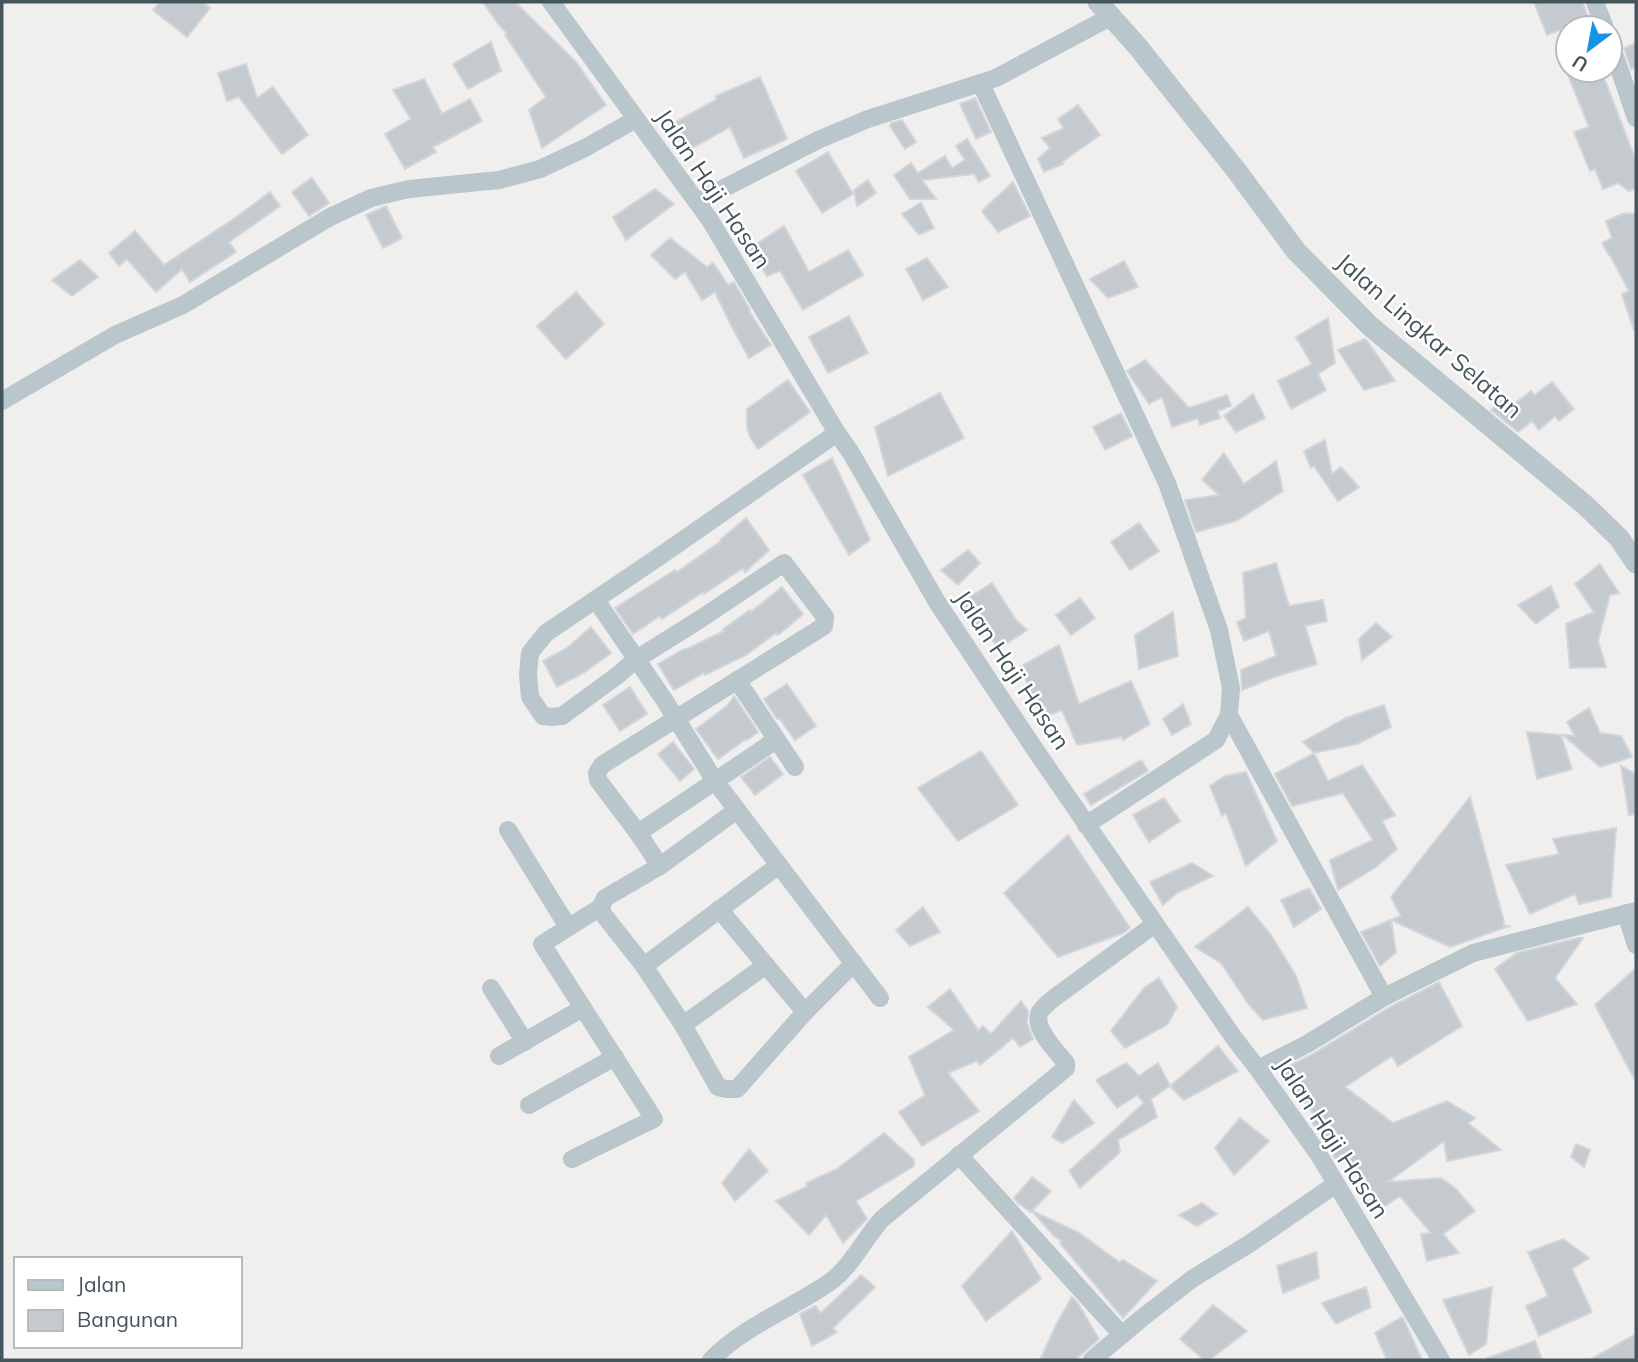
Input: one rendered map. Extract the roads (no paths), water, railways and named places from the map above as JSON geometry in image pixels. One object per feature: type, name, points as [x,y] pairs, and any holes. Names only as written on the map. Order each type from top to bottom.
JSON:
[{"type":"street","name":"Jalan Haji Hasan","points":[[551,2],[710,220],[851,453],[937,602],[1086,825],[1318,1154],[1441,1360]]},
{"type":"street","points":[[697,202],[818,139],[868,119],[996,78],[1104,9]]},
{"type":"street","name":"Jalan Lingkar Selatan","points":[[1104,9],[1138,47],[1296,251],[1370,326],[1585,505],[1619,538],[1636,563]]},
{"type":"street","points":[[1624,83],[1636,118]]},
{"type":"street","points":[[981,84],[1167,483],[1219,630],[1231,688],[1229,715],[1216,740],[1086,825]]},
{"type":"street","points":[[2,401],[114,335],[183,305],[330,217],[371,198],[410,189],[499,180],[540,169],[585,148],[636,119]]},
{"type":"street","points":[[660,866],[598,780],[597,773],[602,765],[824,626],[825,617],[784,563],[635,660],[562,716],[543,716],[530,697],[527,674],[530,653],[546,633],[837,433]]},
{"type":"street","points":[[596,600],[715,781],[880,998]]},
{"type":"street","points":[[737,680],[795,766]]},
{"type":"street","points":[[1229,715],[1384,997]]},
{"type":"street","points":[[638,833],[776,740]]},
{"type":"street","points":[[572,1159],[654,1118],[542,944],[601,907],[605,898],[660,866],[737,810]]},
{"type":"street","points":[[508,830],[568,927]]},
{"type":"street","points":[[644,966],[779,865]]},
{"type":"street","points":[[601,907],[603,914],[644,966],[683,1025],[718,1087],[726,1089],[737,1089],[805,1012],[854,963]]},
{"type":"street","points":[[719,909],[805,1012]]},
{"type":"street","points":[[1258,1069],[1307,1044],[1384,997],[1473,953],[1631,912],[1636,944]]},
{"type":"street","points":[[711,1360],[755,1326],[831,1281],[848,1265],[881,1219],[1066,1068],[1066,1063],[1042,1034],[1038,1021],[1041,1010],[1155,924]]},
{"type":"street","points":[[683,1025],[766,965]]},
{"type":"street","points":[[491,988],[525,1042]]},
{"type":"street","points":[[499,1056],[583,1008]]},
{"type":"street","points":[[529,1105],[615,1057]]},
{"type":"street","points":[[959,1155],[1122,1335]]},
{"type":"street","points":[[1092,1360],[1192,1279],[1249,1244],[1336,1184]]}]
